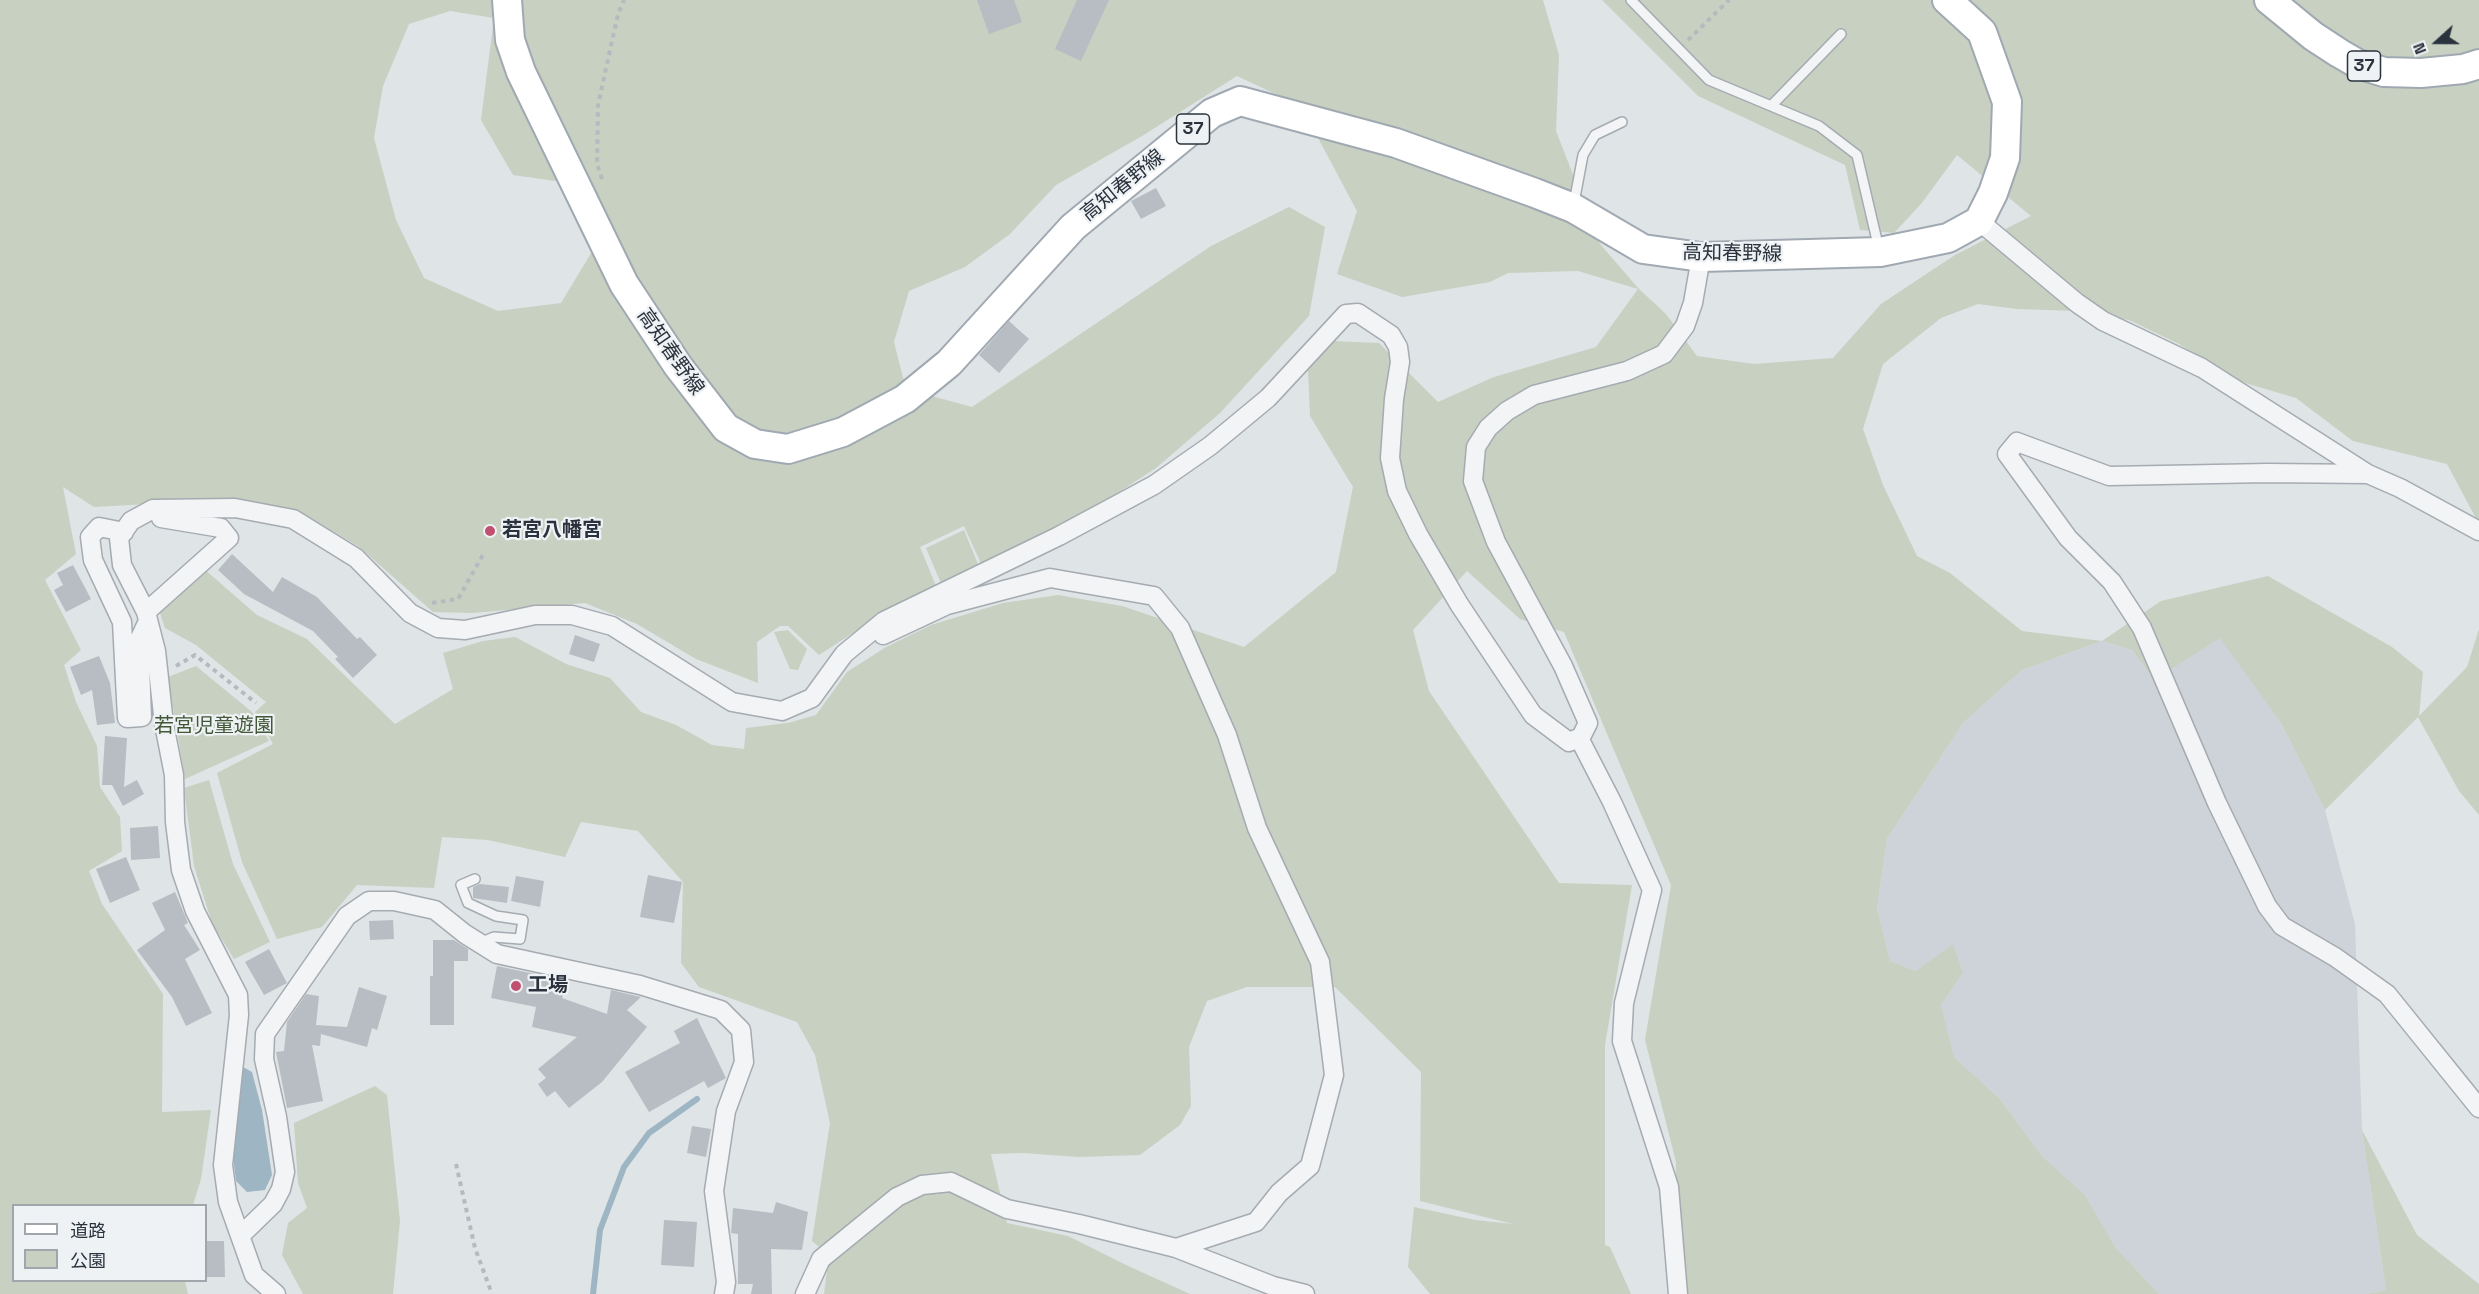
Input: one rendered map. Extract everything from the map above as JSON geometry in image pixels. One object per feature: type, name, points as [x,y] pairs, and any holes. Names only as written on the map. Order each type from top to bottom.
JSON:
[{"type":"main road","name":"高知春野線","points":[[507,0],[510,40],[521,72],[624,284],[678,366],[726,428],[755,444],[788,449],[843,432],[905,399],[949,363],[1073,227],[1212,113],[1240,101],[1396,143],[1573,208],[1643,249],[1701,257],[1880,252],[1948,238],[1979,221]]},
{"type":"main road","points":[[1947,0],[1982,32],[2007,102],[2005,158],[1993,194],[1979,221]]},
{"type":"main road","name":"37","points":[[2269,0],[2313,36],[2339,53],[2358,64],[2384,72],[2421,73],[2463,69],[2479,64]]},
{"type":"street","points":[[1979,221],[2077,303],[2103,321],[2202,368],[2368,474],[2400,488],[2479,531]]},
{"type":"street","points":[[276,1294],[254,1275],[228,1202],[223,1165],[238,995],[195,911],[181,870],[175,822],[174,775],[164,724],[159,675],[147,617],[122,565],[119,538],[131,521],[153,509],[235,508],[293,519],[357,558],[410,613],[438,628],[465,630],[535,615],[572,615],[612,626],[732,702],[782,711],[812,698],[844,654],[884,621],[1059,536],[1154,485],[1210,446],[1268,398],[1346,314],[1358,313],[1391,335],[1398,347],[1400,362],[1394,399],[1390,458],[1397,491],[1418,534],[1459,604],[1533,715],[1569,742],[1579,738],[1588,723],[1563,666],[1496,542],[1473,481],[1476,447],[1488,428],[1507,411],[1534,395],[1628,371],[1664,354],[1685,326],[1693,303],[1701,257]]},
{"type":"street","points":[[2368,474],[2109,476],[2018,442],[2007,454],[2067,538],[2112,582],[2142,628],[2217,802],[2267,906],[2282,926],[2335,957],[2387,994],[2479,1108]]},
{"type":"street","points":[[124,532],[99,527],[90,537],[93,560],[122,622],[127,718],[142,717],[139,640],[147,617],[229,538],[221,528],[140,516]]},
{"type":"street","points":[[844,654],[947,605],[1050,578],[1154,596],[1180,628],[1227,735],[1257,828],[1320,962],[1334,1075],[1310,1166],[1279,1192],[1256,1222],[1176,1248]]},
{"type":"street","points":[[1579,738],[1612,802],[1652,890],[1624,1003],[1622,1041],[1669,1187],[1678,1294]]},
{"type":"street","points":[[240,1236],[273,1204],[281,1189],[285,1173],[277,1117],[264,1059],[265,1034],[347,916],[369,901],[394,901],[435,910],[497,954],[640,985],[721,1011],[741,1030],[744,1062],[726,1111],[714,1191],[726,1282],[724,1294]]},
{"type":"street","points":[[805,1294],[821,1259],[897,1197],[922,1185],[951,1182],[1007,1209],[1176,1248],[1273,1286],[1305,1294]]},
{"type":"lane","points":[[1631,0],[1709,80],[1819,126],[1857,155],[1880,252]]},
{"type":"lane","points":[[1771,106],[1841,34]]},
{"type":"lane","points":[[1573,208],[1583,155],[1595,135],[1622,122]]},
{"type":"lane","points":[[475,879],[461,885],[468,903],[496,916],[523,920],[520,939],[494,937],[480,943]]},
{"type":"path","points":[[603,184],[597,164],[597,105],[618,14],[624,0]]},
{"type":"path","points":[[1679,49],[1729,0]]},
{"type":"path","points":[[405,608],[458,599],[484,553]]},
{"type":"path","points":[[159,675],[195,656],[256,703]]},
{"type":"path","points":[[456,1164],[475,1248],[492,1294]]},
{"type":"shaded area","points":[[2220,637],[2281,723],[2325,810],[2355,924],[2362,1130],[2386,1290],[2366,1294],[2159,1294],[2116,1248],[2085,1195],[2042,1156],[2000,1099],[1954,1057],[1941,1005],[1963,973],[1953,945],[1916,971],[1890,961],[1877,908],[1887,839],[1963,723],[2022,670],[2102,641],[2132,650],[2154,680]]},
{"type":"green space","points":[[0,0],[1543,0],[1559,55],[1556,131],[1600,244],[1638,288],[1666,314],[1697,356],[1754,364],[1833,358],[1881,304],[1955,255],[2031,216],[1957,155],[1921,204],[1894,233],[1860,230],[1845,165],[1698,96],[1602,0],[2479,0],[2479,524],[2447,464],[2353,441],[2296,398],[2235,380],[2179,344],[2129,320],[2077,311],[2017,309],[1978,304],[1941,318],[1883,364],[1863,429],[1883,485],[1917,556],[1950,573],[2022,631],[2102,641],[2022,670],[1963,723],[1887,839],[1877,908],[1890,961],[1916,971],[1953,944],[1963,973],[1941,1005],[1954,1057],[2000,1099],[2042,1156],[2085,1195],[2116,1248],[2159,1294],[1676,1294],[1676,1162],[1645,1040],[1671,885],[1564,632],[1520,619],[1467,571],[1413,630],[1429,691],[1559,883],[1632,885],[1605,1045],[1605,1245],[1610,1247],[1631,1294],[1430,1294],[1408,1267],[1414,1207],[1475,1220],[1513,1224],[1420,1201],[1421,1072],[1335,987],[1247,987],[1207,1001],[1189,1047],[1191,1106],[1180,1125],[1140,1155],[1078,1157],[1023,1153],[991,1154],[1007,1223],[1068,1236],[1190,1294],[824,1294],[829,1255],[812,1241],[830,1123],[815,1055],[797,1022],[699,987],[681,963],[683,882],[638,831],[581,822],[565,857],[488,840],[442,837],[434,888],[357,885],[322,927],[277,939],[242,862],[217,773],[273,744],[255,712],[266,702],[196,645],[165,628],[160,613],[204,569],[257,615],[307,639],[395,724],[453,689],[443,653],[483,641],[515,637],[566,664],[610,678],[641,712],[676,725],[712,745],[744,749],[746,728],[788,723],[816,715],[847,672],[886,647],[931,625],[1003,603],[1058,595],[1122,606],[1244,647],[1336,572],[1353,487],[1310,416],[1308,370],[1331,341],[1379,343],[1438,402],[1494,377],[1596,347],[1638,289],[1578,271],[1508,273],[1490,282],[1402,297],[1337,274],[1357,211],[1301,106],[1237,76],[1142,136],[1056,185],[1010,234],[965,267],[909,291],[894,342],[903,378],[917,392],[972,407],[1211,246],[1289,207],[1325,227],[1309,316],[1220,413],[1156,468],[1085,514],[983,568],[964,526],[920,547],[936,586],[881,615],[819,655],[788,626],[780,626],[757,642],[758,683],[696,659],[637,624],[585,603],[473,613],[433,612],[358,546],[297,510],[236,499],[94,507],[63,487],[76,554],[45,580],[81,650],[64,665],[76,702],[97,746],[100,787],[120,817],[122,851],[89,871],[102,904],[163,994],[162,1112],[211,1110],[201,1179],[193,1204],[12,1204],[12,1282],[185,1282],[188,1294],[0,1294]],"holes":[[[450,11],[494,18],[481,120],[513,175],[584,185],[593,250],[561,303],[498,311],[424,278],[396,220],[374,138],[383,86],[409,24]]]},
{"type":"green space","points":[[964,530],[980,569],[943,588],[926,548]]},
{"type":"green space","points":[[2268,576],[2392,647],[2423,672],[2419,716],[2467,667],[2479,629],[2479,815],[2459,791],[2418,717],[2325,810],[2281,723],[2220,638],[2154,680],[2132,650],[2102,641],[2161,601]]},
{"type":"green space","points":[[788,630],[807,649],[798,670],[790,669],[774,632]]},
{"type":"green space","name":"若宮児童遊園","points":[[196,666],[252,712],[269,741],[185,779],[168,677]]},
{"type":"green space","points":[[209,780],[233,864],[270,942],[234,959],[212,923],[194,866],[184,788]]},
{"type":"green space","points":[[375,1086],[387,1095],[400,1221],[393,1294],[303,1294],[282,1255],[288,1223],[307,1208],[298,1183],[294,1123]]},
{"type":"green space","points":[[2362,1130],[2417,1235],[2479,1284],[2479,1294],[2366,1294],[2386,1290]]},
{"type":"water","points":[[243,1067],[252,1072],[262,1110],[272,1175],[265,1190],[247,1192],[236,1181],[233,1157]]},
{"type":"building","points":[[977,0],[1014,0],[1022,22],[989,34]]},
{"type":"building","points":[[1077,0],[1109,0],[1081,61],[1055,49]]},
{"type":"building","points":[[1156,188],[1166,206],[1141,219],[1131,201]]},
{"type":"building","points":[[1009,321],[1029,339],[999,373],[979,355]]},
{"type":"building","points":[[232,554],[273,592],[282,577],[317,597],[357,639],[360,637],[377,655],[353,678],[335,659],[338,657],[313,631],[244,594],[218,570]]},
{"type":"building","points":[[73,565],[91,599],[66,612],[54,590],[63,585],[57,573]]},
{"type":"building","points":[[575,635],[600,644],[594,662],[569,654]]},
{"type":"building","points":[[99,656],[110,683],[115,723],[97,725],[92,690],[81,695],[70,667]]},
{"type":"building","points":[[105,736],[127,738],[124,787],[137,780],[144,794],[123,806],[112,785],[102,785]]},
{"type":"building","points":[[158,826],[160,858],[131,860],[130,828]]},
{"type":"building","points":[[126,857],[140,890],[110,903],[96,869]]},
{"type":"building","points":[[648,875],[682,882],[674,923],[640,917]]},
{"type":"building","points":[[516,876],[544,881],[540,907],[511,901]]},
{"type":"building","points":[[480,884],[509,887],[507,903],[473,898],[473,887]]},
{"type":"building","points":[[175,892],[188,923],[184,925],[200,950],[185,959],[212,1013],[186,1026],[172,997],[137,950],[165,930],[152,903]]},
{"type":"building","points":[[393,920],[394,939],[370,940],[369,921]]},
{"type":"building","points":[[433,940],[454,940],[468,949],[468,961],[454,961],[454,1025],[430,1025]]},
{"type":"building","points":[[269,949],[287,983],[264,995],[245,962]]},
{"type":"building","points":[[497,966],[567,981],[562,998],[607,1014],[611,990],[641,997],[627,1010],[647,1027],[602,1082],[569,1108],[555,1091],[547,1097],[538,1084],[546,1078],[538,1069],[577,1037],[532,1027],[536,1007],[491,998]]},
{"type":"building","points":[[359,987],[387,996],[377,1030],[372,1028],[367,1047],[321,1034],[320,1046],[312,1045],[323,1101],[287,1108],[276,1052],[284,1051],[287,1022],[306,994],[319,996],[316,1025],[347,1027]]},
{"type":"building","points":[[697,1018],[726,1078],[708,1088],[704,1081],[649,1112],[625,1072],[680,1043],[674,1031]]},
{"type":"building","points":[[692,1126],[711,1129],[706,1157],[687,1153]]},
{"type":"building","points":[[776,1202],[808,1212],[802,1250],[771,1249],[772,1294],[751,1294],[753,1284],[738,1284],[738,1234],[731,1233],[733,1208],[773,1213]]},
{"type":"building","points":[[664,1220],[697,1222],[694,1267],[661,1265]]},
{"type":"building","points":[[207,1241],[224,1241],[225,1277],[207,1277]]},
{"type":"waterway","points":[[593,1294],[600,1230],[624,1167],[649,1133],[697,1099]]},
{"type":"place","name":"若宮八幡宮","points":[[490,531]]},
{"type":"place","name":"工場","points":[[516,986]]}]
